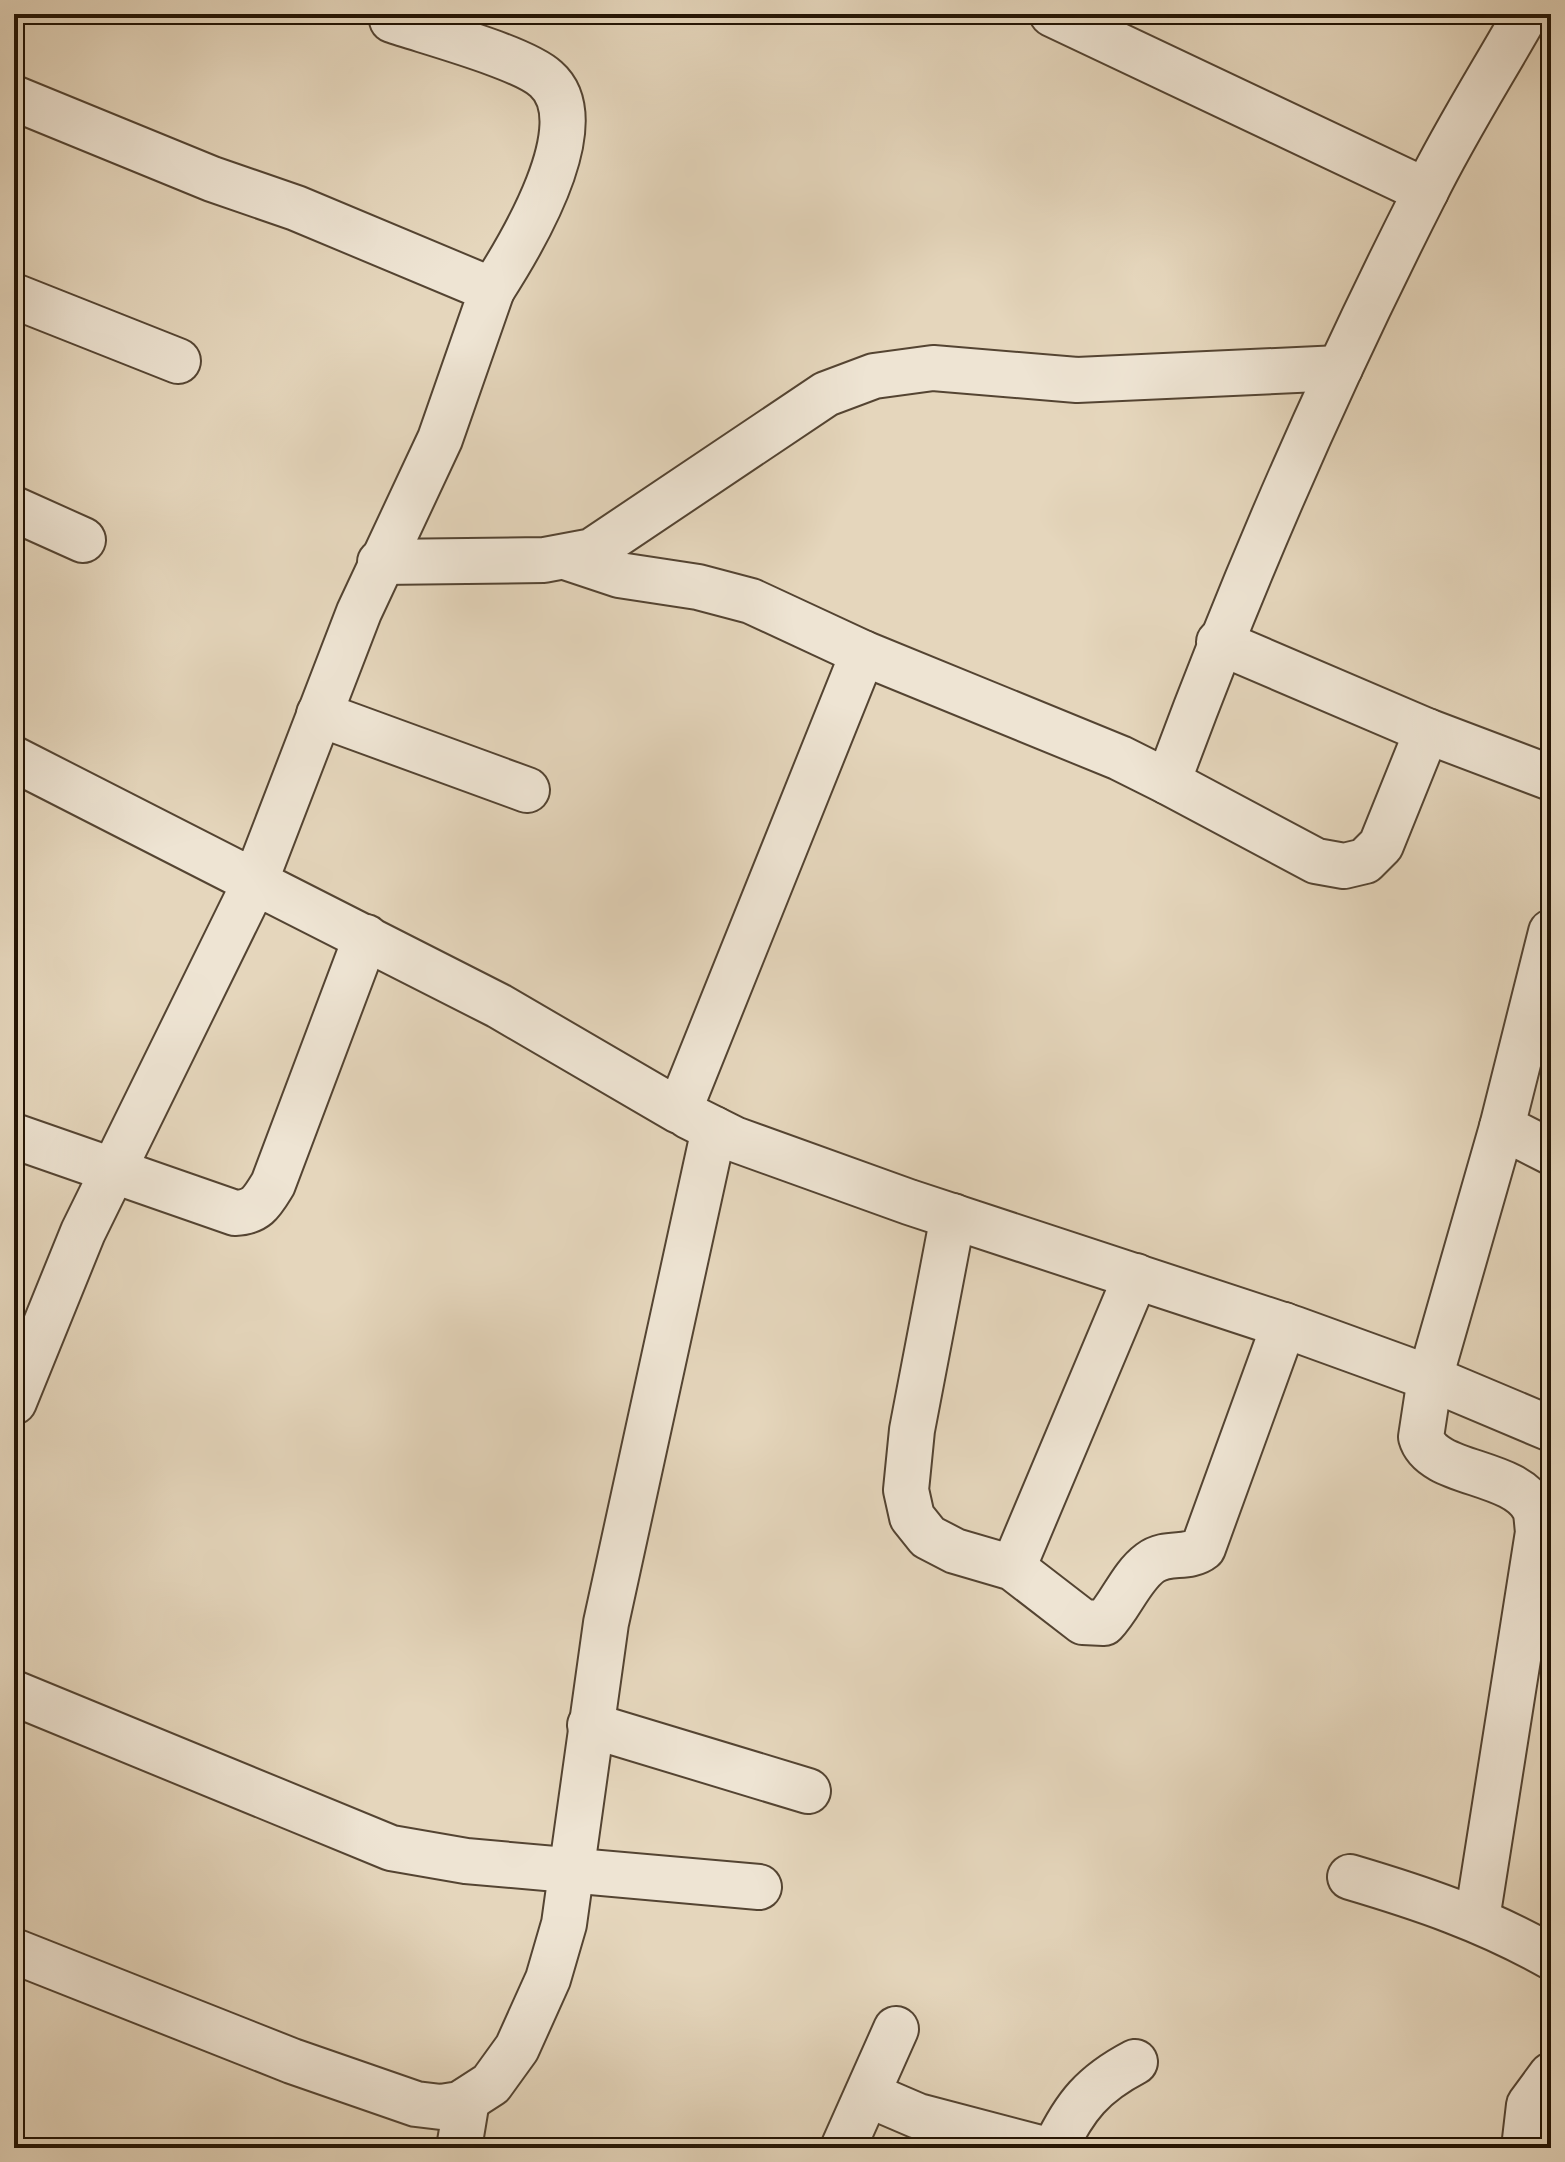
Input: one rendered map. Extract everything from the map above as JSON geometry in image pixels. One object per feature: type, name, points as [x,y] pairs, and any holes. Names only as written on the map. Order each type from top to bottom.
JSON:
[{"type":"street","points":[[1052,14],[1426,191]]},
{"type":"street","points":[[1168,782],[1219,642],[1340,368],[1426,191],[1526,14]]},
{"type":"street","points":[[14,1402],[83,1232],[255,882],[380,562],[440,439],[492,290],[542,201],[563,119],[556,89],[545,77],[523,65],[392,20]]},
{"type":"street","points":[[14,98],[212,179],[296,208],[492,290]]},
{"type":"street","points":[[14,296],[178,361]]},
{"type":"street","points":[[380,562],[568,558],[592,551],[826,394],[874,376],[933,368],[1077,380],[1340,368]]},
{"type":"street","points":[[14,509],[83,540]]},
{"type":"street","points":[[568,558],[619,575],[698,587],[751,601],[863,653],[1120,758],[1316,861],[1344,866],[1365,861],[1381,845],[1427,731]]},
{"type":"street","points":[[1219,642],[1427,731],[1551,778]]},
{"type":"street","points":[[14,1951],[292,2061],[416,2104],[441,2107],[467,2100],[491,2084],[517,2048],[548,1979],[564,1924],[606,1623],[696,1120],[863,653]]},
{"type":"street","points":[[319,714],[527,790]]},
{"type":"street","points":[[14,759],[499,1006],[734,1139],[1194,1298],[1284,1325],[1430,1378],[1551,1429]]},
{"type":"street","points":[[1477,1919],[1538,1532],[1534,1508],[1519,1492],[1435,1457],[1423,1445],[1422,1420],[1430,1378],[1502,1127],[1551,932]]},
{"type":"street","points":[[14,1136],[235,1213],[248,1212],[260,1205],[273,1184],[366,937]]},
{"type":"street","points":[[1502,1127],[1551,1152]]},
{"type":"street","points":[[953,1216],[912,1430],[906,1490],[912,1517],[928,1537],[955,1551],[1013,1568],[1064,1609],[1094,1625],[1104,1623],[1115,1612],[1151,1562],[1165,1555],[1195,1554],[1203,1548],[1284,1325]]},
{"type":"street","points":[[1013,1568],[1136,1276]]},
{"type":"street","points":[[14,1693],[391,1848],[466,1861],[759,1887]]},
{"type":"street","points":[[590,1725],[808,1791]]},
{"type":"street","points":[[1350,1877],[1448,1906],[1551,1957]]},
{"type":"street","points":[[843,2148],[896,2029]]},
{"type":"street","points":[[1055,2148],[1081,2103],[1096,2085],[1135,2062]]},
{"type":"street","points":[[1524,2148],[1529,2105],[1551,2075]]},
{"type":"street","points":[[869,2095],[918,2116],[1040,2148]]},
{"type":"street","points":[[459,2148],[467,2100]]}]
